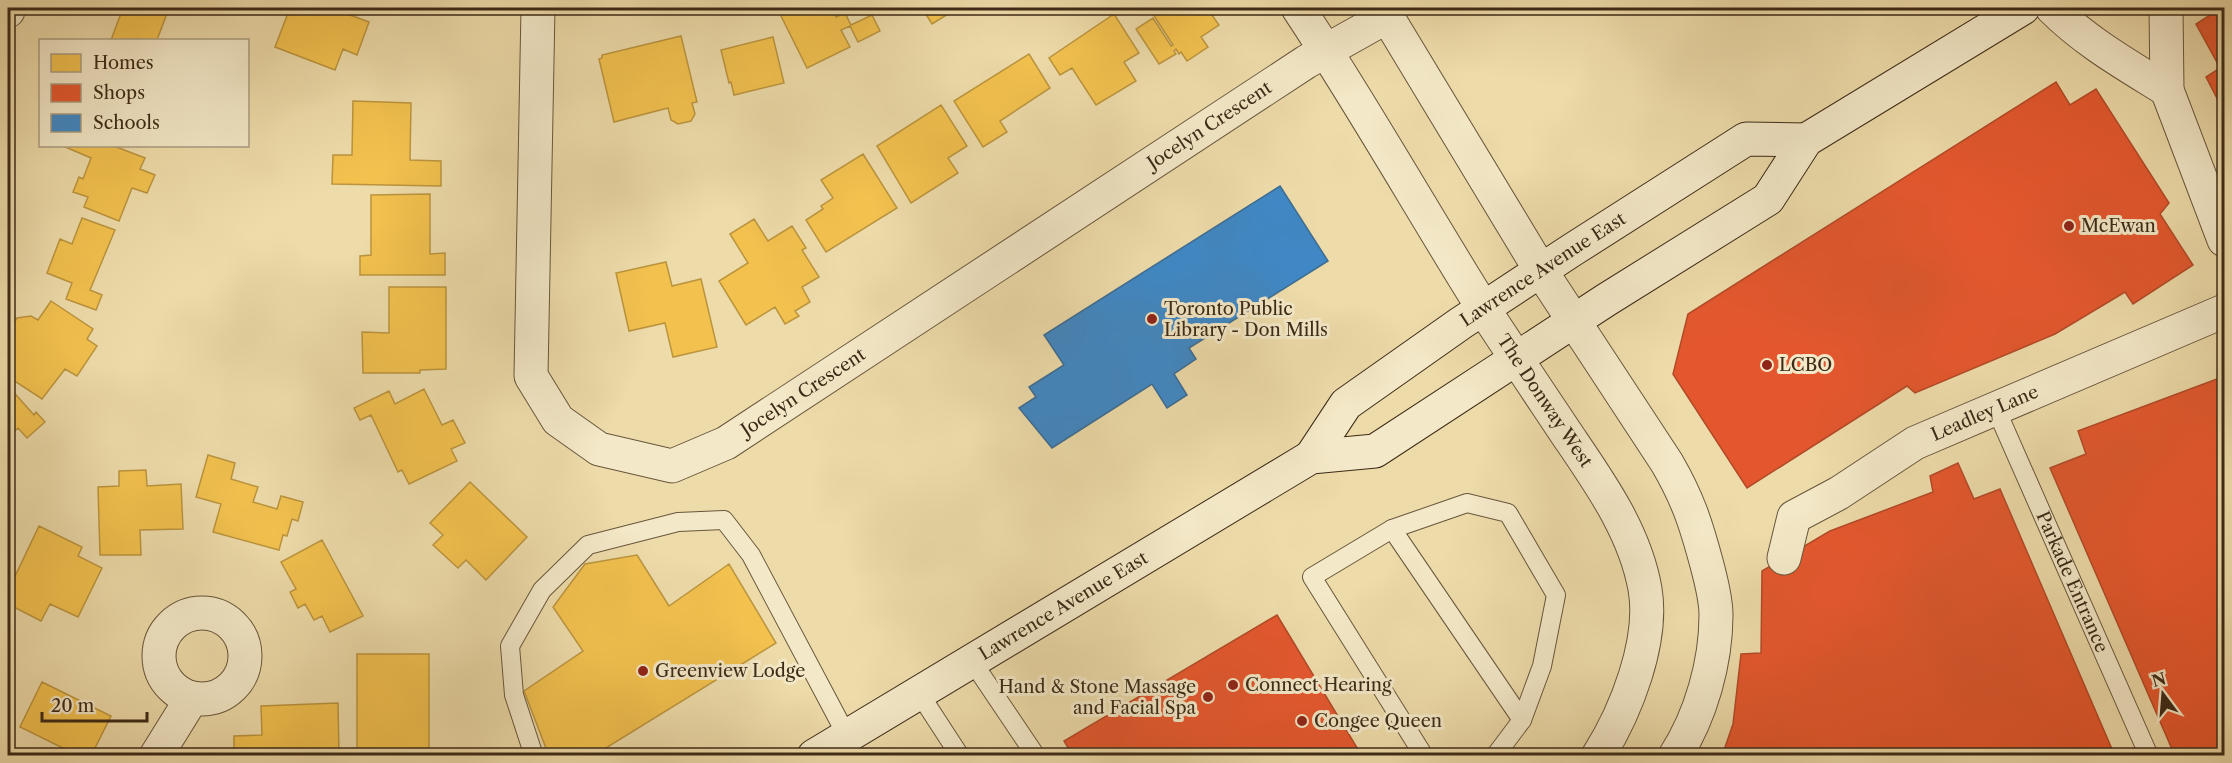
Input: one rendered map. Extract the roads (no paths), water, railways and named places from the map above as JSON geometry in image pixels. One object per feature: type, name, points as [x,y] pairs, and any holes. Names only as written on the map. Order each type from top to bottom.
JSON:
[{"type":"street","name":"Jocelyn Crescent","points":[[538,8],[531,376],[558,420],[598,449],[672,466],[726,443],[1011,254],[1391,10]]},
{"type":"street","name":"The Donway West","points":[[1298,8],[1483,308],[1610,500],[1631,544],[1645,588],[1646,622],[1634,679],[1624,707],[1598,756]]},
{"type":"street","name":"Lawrence Avenue East","points":[[1311,457],[1376,451],[1768,199],[1806,140],[2023,8]]},
{"type":"street","points":[[2052,8],[2095,45],[2167,90]]},
{"type":"street","points":[[2166,8],[2167,90],[2224,240]]},
{"type":"street","points":[[1391,10],[1541,271],[1644,426],[1679,484],[1695,520],[1712,583],[1716,614],[1710,666],[1705,686],[1691,729],[1675,756]]},
{"type":"street","name":"Lawrence Avenue East","points":[[814,756],[1311,457],[1346,404],[1483,308],[1746,139],[1806,140]]},
{"type":"street","name":"Leadley Lane","points":[[1784,558],[1794,517],[1839,493],[1916,443],[2224,311]]},
{"type":"street","points":[[156,756],[192,698]]},
{"type":"lane","name":"Parkade Entrance","points":[[1996,409],[2149,756]]},
{"type":"lane","points":[[1424,756],[1312,577],[1392,529],[1467,503],[1509,513],[1556,595],[1542,666],[1522,720],[1495,756]]},
{"type":"lane","points":[[534,756],[514,695],[510,646],[542,590],[588,545],[678,522],[724,520],[751,555],[847,736]]},
{"type":"lane","points":[[1392,529],[1522,720]]},
{"type":"lane","points":[[972,661],[1036,756]]},
{"type":"lane","points":[[919,693],[960,756]]},
{"type":"place","name":"McEwan","points":[[2069,226]]},
{"type":"place","name":"Toronto Public Library - Don Mills","points":[[1152,319]]},
{"type":"place","name":"LCBO","points":[[1767,365]]},
{"type":"place","name":"Greenview Lodge","points":[[643,671]]},
{"type":"place","name":"Connect Hearing","points":[[1233,685]]},
{"type":"place","name":"Hand & Stone Massage and Facial Spa","points":[[1208,697]]},
{"type":"place","name":"Congee Queen","points":[[1302,721]]}]
